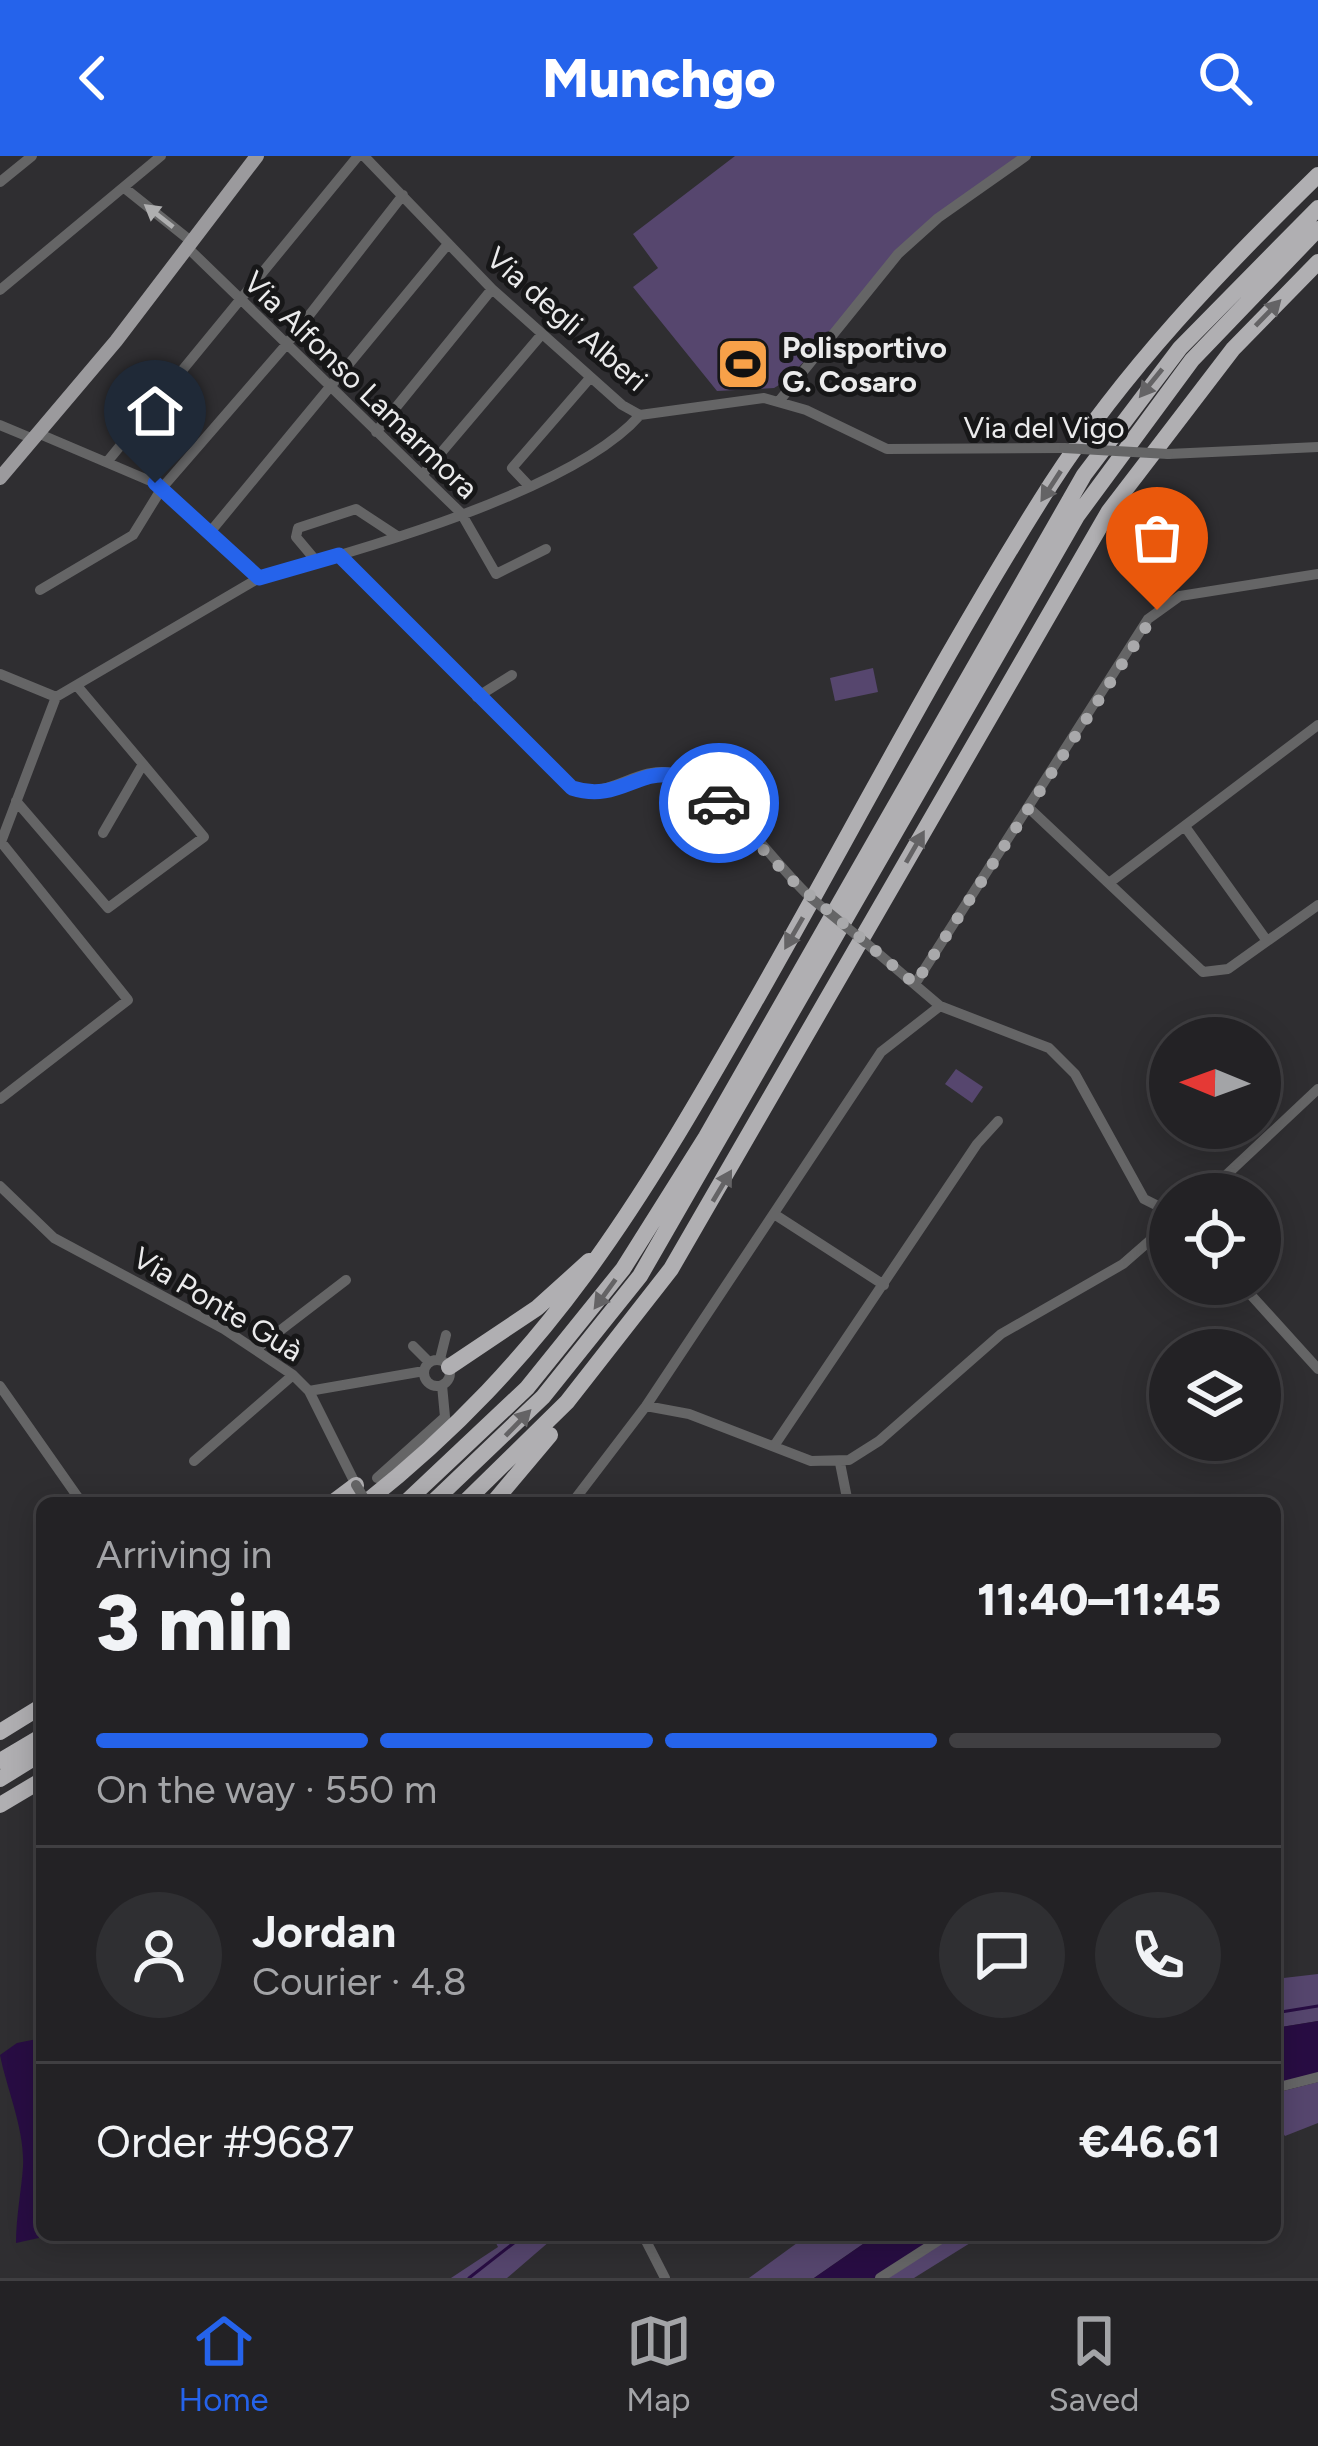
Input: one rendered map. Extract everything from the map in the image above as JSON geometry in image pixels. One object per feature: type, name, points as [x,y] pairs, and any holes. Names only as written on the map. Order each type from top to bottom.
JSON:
[{"type":"highway","points":[[373,1497],[445,1436],[529,1350],[594,1269],[677,1138],[1052,484],[1158,340],[1318,175]]},
{"type":"highway","points":[[411,1497],[527,1388],[623,1269],[706,1137],[1084,475],[1190,336],[1318,208]]},
{"type":"highway","points":[[438,1497],[543,1397],[649,1263],[1077,516],[1192,360],[1318,230]]},
{"type":"highway","points":[[498,1497],[620,1349],[671,1269],[1109,511],[1233,349],[1318,262]]},
{"type":"highway","points":[[435,1365],[537,1309],[593,1256],[677,1138]]},
{"type":"highway","points":[[470,1497],[567,1402],[671,1269]]},
{"type":"highway","points":[[340,1497],[356,1485]]},
{"type":"highway","points":[[0,1732],[36,1710]]},
{"type":"highway","points":[[0,1761],[36,1740]]},
{"type":"highway","points":[[0,1779],[36,1757]]},
{"type":"highway","points":[[0,1805],[36,1784]]},
{"type":"main road","points":[[0,478],[191,246],[256,156]]},
{"type":"street","points":[[0,182],[32,156]]},
{"type":"street","points":[[0,290],[127,190],[161,156]]},
{"type":"street","points":[[781,400],[898,254],[938,218],[1027,156]]},
{"type":"street","points":[[107,462],[367,157]]},
{"type":"street","name":"Via degli Alberi","points":[[367,157],[492,289],[590,378],[640,415],[735,400],[781,400]]},
{"type":"street","name":"Via Alfonso Lamarmora","points":[[127,190],[191,246],[241,302],[461,513],[496,574],[546,549]]},
{"type":"street","points":[[40,590],[133,536],[162,488],[286,345],[403,195]]},
{"type":"street","points":[[211,531],[448,244]]},
{"type":"street","points":[[376,432],[492,289]]},
{"type":"street","points":[[423,474],[542,334]]},
{"type":"street","points":[[529,486],[512,468],[590,378]]},
{"type":"street","name":"Via del Vigo","points":[[781,400],[887,449],[1064,448],[1168,454],[1318,448]]},
{"type":"street","points":[[0,1099],[128,1000],[0,842],[56,697],[259,578],[397,536],[529,486],[640,415]]},
{"type":"street","points":[[0,425],[107,462],[162,488],[259,578]]},
{"type":"street","points":[[317,562],[296,537],[307,521],[356,508],[397,536]]},
{"type":"street","points":[[339,555],[572,788],[596,792],[655,772],[694,783],[731,814],[811,898],[940,1006],[1049,1048],[1075,1073],[1149,1202]]},
{"type":"street","points":[[915,984],[1031,810],[1148,619],[1167,602],[1214,588],[1318,574]]},
{"type":"street","points":[[0,674],[56,697]]},
{"type":"street","points":[[476,697],[512,675]]},
{"type":"street","points":[[16,801],[107,908],[204,837],[78,687]]},
{"type":"street","points":[[1109,883],[1318,725]]},
{"type":"street","points":[[104,833],[143,764]]},
{"type":"street","points":[[1031,810],[1194,968],[1221,973],[1318,905]]},
{"type":"street","points":[[1186,828],[1267,941]]},
{"type":"street","points":[[577,1497],[646,1406],[881,1052],[940,1006]]},
{"type":"street","points":[[1228,1173],[1318,1089]]},
{"type":"street","points":[[774,1446],[977,1144],[998,1121]]},
{"type":"street","name":"Via Ponte Guà","points":[[0,1186],[54,1238],[256,1348],[293,1375],[309,1391],[363,1497]]},
{"type":"street","points":[[774,1214],[884,1285]]},
{"type":"street","points":[[646,1406],[688,1414],[811,1461],[840,1462],[879,1441],[1001,1334],[1123,1264],[1149,1241]]},
{"type":"street","points":[[256,1348],[346,1280]]},
{"type":"street","points":[[1259,1305],[1318,1369]]},
{"type":"street","points":[[442,1385],[429,1383],[446,1335]]},
{"type":"street","points":[[376,1478],[445,1417],[442,1385],[451,1375],[413,1346]]},
{"type":"street","points":[[309,1391],[435,1365]]},
{"type":"street","points":[[194,1460],[248,1420],[293,1375]]},
{"type":"street","points":[[0,1386],[78,1497]]},
{"type":"street","points":[[840,1462],[847,1497]]},
{"type":"street","points":[[1281,2086],[1318,2077]]},
{"type":"street","points":[[647,2241],[665,2278]]},
{"type":"street","points":[[880,2278],[938,2241]]},
{"type":"shaded area","points":[[735,156],[1020,156],[939,214],[786,381],[774,388],[717,391],[633,287],[658,268],[633,234]]},
{"type":"shaded area","points":[[873,668],[878,692],[835,701],[830,678]]},
{"type":"shaded area","points":[[956,1069],[983,1087],[972,1103],[945,1084]]},
{"type":"shaded area","points":[[1318,1974],[1318,2021],[1281,2027],[1281,1978]]},
{"type":"shaded area","points":[[1318,2021],[1318,2082],[1281,2091],[1281,2027]]},
{"type":"shaded area","points":[[36,2039],[36,2239],[16,2243],[23,2153],[0,2055],[17,2043]]},
{"type":"shaded area","points":[[1318,2082],[1318,2123],[1285,2136],[1281,2091]]},
{"type":"shaded area","points":[[495,2241],[550,2241],[507,2278],[451,2278],[498,2247]]},
{"type":"shaded area","points":[[800,2241],[867,2241],[814,2278],[749,2278]]},
{"type":"shaded area","points":[[867,2241],[945,2241],[888,2278],[814,2278]]},
{"type":"shaded area","points":[[945,2241],[973,2241],[914,2278],[888,2278]]},
{"type":"waterway","points":[[1281,2012],[1318,2006]]},
{"type":"waterway","points":[[469,2278],[516,2241]]},
{"type":"way so far","points":[[719,803],[811,898],[915,984],[1157,610]]},
{"type":"place","name":"Polisportivo G. Cosaro","points":[[743,364]]},
{"type":"route","points":[[155,483],[259,578],[339,555],[572,788],[596,792],[665,772],[694,783],[719,803]]}]
